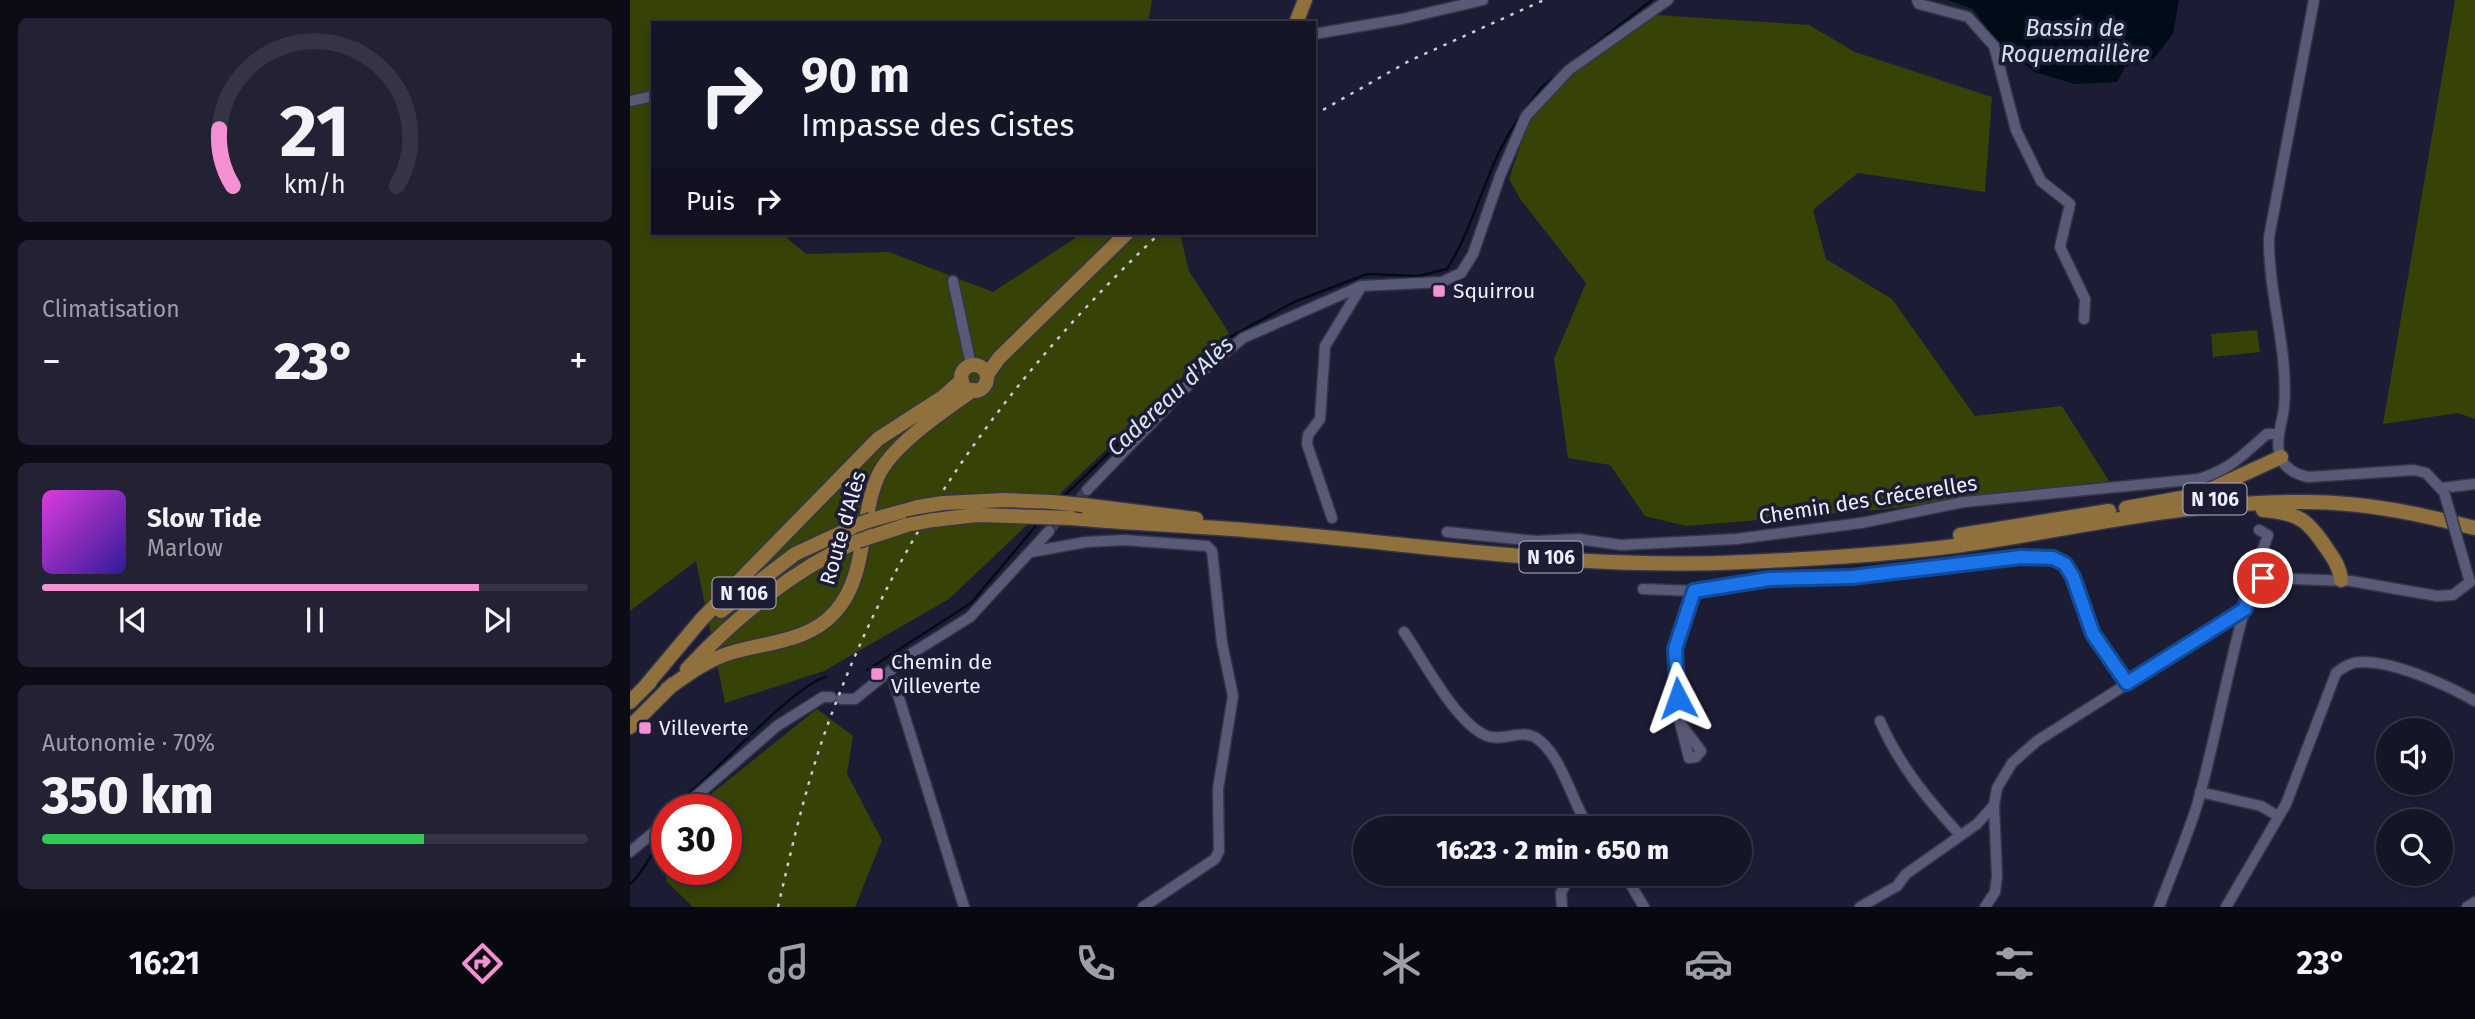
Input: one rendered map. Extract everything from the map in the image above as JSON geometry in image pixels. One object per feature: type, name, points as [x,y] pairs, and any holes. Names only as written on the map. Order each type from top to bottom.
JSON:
[{"type":"main road","points":[[1297,21],[1305,0]]},
{"type":"main road","points":[[979,369],[999,358],[1125,235]]},
{"type":"main road","name":"Route d'Alès","points":[[644,688],[701,620],[877,439],[943,397],[962,380],[962,372],[979,369],[984,386],[973,390],[898,449],[884,466],[874,488],[850,587],[834,613],[804,634],[712,660],[667,689]]},
{"type":"main road","points":[[962,380],[966,387],[973,390]]},
{"type":"main road","points":[[2126,508],[2198,495],[2281,457]]},
{"type":"main road","name":"N 106","points":[[1837,555],[2126,508],[2248,496],[2302,495],[2383,501],[2475,520]]},
{"type":"main road","name":"N 106","points":[[630,702],[724,608],[775,567],[811,545],[866,522],[919,507],[1004,500],[1052,502],[1085,497],[1266,531]]},
{"type":"main road","name":"N 106","points":[[630,727],[707,648],[774,590],[811,564],[863,540],[907,525],[933,520],[978,516],[1071,518],[1266,531],[1487,553],[1647,563],[1741,562],[1956,546],[2202,508],[2270,502],[2335,503],[2409,512],[2475,528]]},
{"type":"main road","points":[[2202,508],[2274,511],[2301,518],[2313,527],[2337,564],[2341,580]]},
{"type":"street","points":[[1316,34],[1402,19],[1483,0]]},
{"type":"street","points":[[1085,497],[1198,375],[1243,338],[1361,286],[1442,282],[1461,272],[1473,254],[1500,176],[1526,116],[1569,70],[1668,0]]},
{"type":"street","points":[[1917,0],[1919,4],[1968,17],[1994,46],[2016,130],[2040,181],[2070,204],[2060,247],[2085,299],[2084,319]]},
{"type":"street","points":[[2314,0],[2269,237],[2268,270],[2280,328],[2284,405],[2279,433],[2281,457],[2292,471],[2302,476],[2330,478],[2414,470],[2426,473],[2443,490],[2475,594]]},
{"type":"street","points":[[630,101],[651,96]]},
{"type":"street","points":[[953,281],[979,369]]},
{"type":"street","points":[[1332,518],[1307,444],[1308,435],[1320,419],[1325,346],[1361,286]]},
{"type":"street","name":"Chemin des Crécerelles","points":[[1447,532],[1536,541],[1578,539],[1620,545],[1736,539],[1861,523],[1964,502],[2199,479],[2218,473],[2242,459],[2267,434],[2279,433]]},
{"type":"street","points":[[2443,490],[2475,484]]},
{"type":"street","points":[[2159,907],[2177,864],[2200,792],[2251,586],[2268,535],[2259,530]]},
{"type":"street","points":[[698,794],[777,726],[823,697],[855,699],[890,680],[901,660],[970,617],[1049,531]]},
{"type":"street","points":[[1031,552],[1086,542],[1124,540],[1208,546],[1212,551],[1222,643],[1233,696],[1218,789],[1219,851],[1215,859],[1143,907]]},
{"type":"street","points":[[1643,589],[1694,591],[1769,579],[1852,577],[2040,555],[2065,564],[2073,577],[2093,634],[2127,683]]},
{"type":"street","points":[[2251,586],[2263,578],[2341,580],[2437,596],[2453,595],[2470,582]]},
{"type":"street","points":[[1680,723],[1675,649],[1694,591]]},
{"type":"street","points":[[1985,907],[1995,892],[1997,876],[1994,805],[1997,788],[2012,763],[2057,727],[2245,609]]},
{"type":"street","points":[[1404,632],[1466,721],[1485,735],[1500,738],[1525,733],[1539,740],[1566,778],[1583,816]]},
{"type":"street","points":[[2226,907],[2286,804],[2331,680],[2344,666],[2359,662],[2391,668],[2455,690],[2475,701]]},
{"type":"street","points":[[890,680],[964,907]]},
{"type":"street","points":[[1880,721],[1914,782],[1960,835]]},
{"type":"street","points":[[2200,792],[2261,806],[2278,816]]},
{"type":"street","points":[[1860,907],[1897,886],[1906,874],[1977,824],[1994,805]]},
{"type":"street","points":[[630,852],[651,834]]},
{"type":"street","points":[[1562,907],[1561,893],[1564,886]]},
{"type":"street","points":[[1631,886],[1644,907]]},
{"type":"street","points":[[2467,907],[2475,902]]},
{"type":"green space","points":[[630,0],[1152,0],[1148,21],[651,21],[651,235],[783,235],[806,254],[889,252],[993,292],[1080,235],[1180,235],[1189,271],[1229,333],[949,599],[824,671],[725,703],[696,561],[630,611]]},
{"type":"green space","points":[[2455,0],[2475,0],[2475,419],[2458,413],[2383,424]]},
{"type":"green space","points":[[1656,15],[1809,25],[1855,52],[1992,97],[1985,192],[1858,173],[1813,210],[1826,259],[1892,299],[1975,416],[2062,406],[2109,481],[1878,510],[1686,526],[1645,516],[1610,465],[1568,458],[1554,359],[1586,283],[1521,200],[1509,179],[1529,120],[1573,72]]},
{"type":"green space","points":[[2257,330],[2260,352],[2213,357],[2211,334]]},
{"type":"green space","points":[[817,709],[853,736],[847,774],[882,840],[855,907],[693,907],[670,885],[742,885],[742,794],[711,794]]},
{"type":"water","name":"Bassin de Roquemaillère","points":[[1947,0],[2179,0],[2173,34],[2151,62],[2125,67],[2117,82],[2075,84],[2034,72],[1994,38],[1973,9]]},
{"type":"waterway","name":"Cadereau d'Alès","points":[[1577,58],[1652,0]]},
{"type":"waterway","name":"Cadereau d'Alès","points":[[1527,107],[1542,87],[1561,72]]},
{"type":"waterway","name":"Cadereau d'Alès","points":[[1064,496],[1230,337],[1294,302],[1367,274],[1419,276],[1447,269],[1466,232],[1498,154],[1519,118]]},
{"type":"waterway","name":"Cadereau d'Alès","points":[[867,670],[971,603],[1040,521]]},
{"type":"waterway","name":"Cadereau d'Alès","points":[[688,794],[795,696],[812,683],[826,677]]},
{"type":"waterway","name":"Cadereau d'Alès","points":[[630,884],[651,856]]},
{"type":"tunnel","points":[[1049,531],[1087,490]]},
{"type":"railway","points":[[1316,114],[1409,61],[1544,0]]},
{"type":"railway","points":[[778,907],[808,785],[832,713],[860,643],[928,514],[1011,395],[1107,285],[1158,235]]},
{"type":"place","name":"Squirrou","points":[[1439,291]]},
{"type":"place","name":"Chemin de Villeverte","points":[[877,674]]},
{"type":"place","name":"Villeverte","points":[[645,728]]},
{"type":"route","points":[[1678,698],[1675,649],[1694,591],[1769,579],[1852,577],[2040,555],[2065,564],[2073,577],[2093,634],[2127,683],[2245,609],[2246,596],[2251,586],[2263,578]]}]
